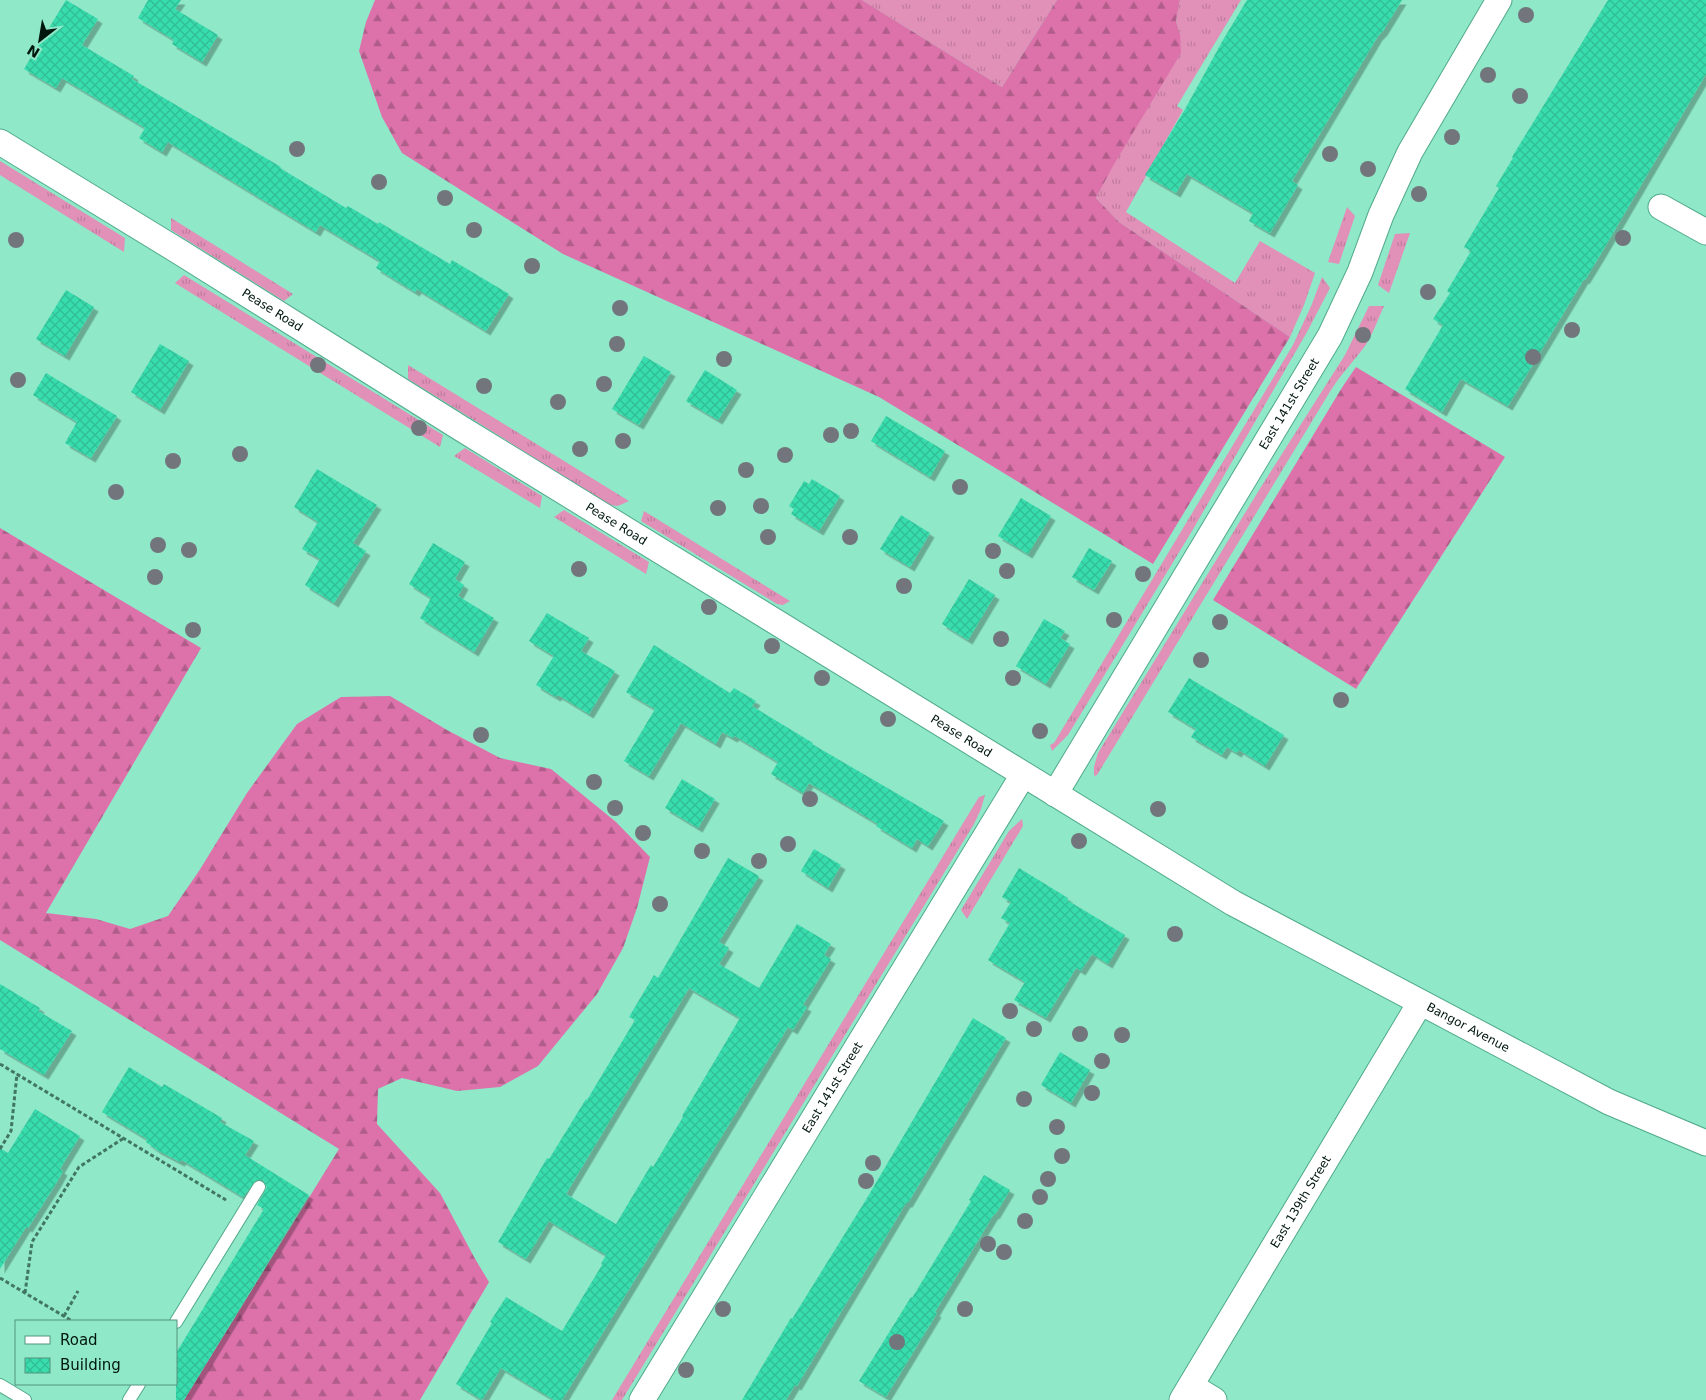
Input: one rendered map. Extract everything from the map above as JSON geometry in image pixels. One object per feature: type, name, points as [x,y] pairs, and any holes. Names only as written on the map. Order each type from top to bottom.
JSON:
[{"type":"street","name":"East 141st Street","points":[[1055,794],[1330,336],[1360,272],[1381,215],[1410,152],[1499,0]]},
{"type":"street","name":"Pease Road","points":[[0,142],[454,424],[1233,903]]},
{"type":"street","points":[[1660,207],[1706,232]]},
{"type":"street","name":"East 141st Street","points":[[642,1400],[1023,774]]},
{"type":"street","name":"Bangor Avenue","points":[[1233,903],[1609,1102],[1706,1143]]},
{"type":"street","name":"East 139th Street","points":[[1187,1393],[1420,1003]]},
{"type":"street","points":[[1187,1393],[1214,1400]]},
{"type":"lane","points":[[177,1320],[258,1187]]},
{"type":"lane","points":[[0,1385],[25,1400]]},
{"type":"lane","points":[[129,1400],[138,1385]]},
{"type":"path","points":[[0,1064],[244,1210]]},
{"type":"path","points":[[0,1150],[11,1131],[17,1074]]},
{"type":"path","points":[[25,1293],[32,1242],[79,1167],[124,1138]]},
{"type":"path","points":[[0,1278],[70,1320]]},
{"type":"path","points":[[64,1316],[78,1291]]},
{"type":"green space","points":[[375,0],[862,0],[1002,87],[1057,0],[1180,0],[1176,21],[1180,34],[1181,53],[1113,166],[1096,198],[1119,222],[1290,337],[1153,564],[879,397],[563,254],[402,153],[382,117],[359,51],[366,22]]},
{"type":"green space","points":[[862,0],[1057,0],[1002,87]]},
{"type":"green space","points":[[1180,0],[1241,0],[1177,106],[1183,110],[1126,212],[1235,283],[1260,241],[1315,273],[1290,337],[1119,222],[1096,198],[1180,34],[1176,21]]},
{"type":"green space","points":[[0,161],[125,238],[124,252],[0,175]]},
{"type":"green space","points":[[1347,207],[1355,216],[1339,264],[1328,262]]},
{"type":"green space","points":[[171,218],[293,294],[284,301],[171,230]]},
{"type":"green space","points":[[1410,233],[1389,293],[1378,285],[1395,234]]},
{"type":"green space","points":[[184,275],[443,435],[440,447],[175,283]]},
{"type":"green space","points":[[1322,277],[1330,288],[1307,332],[1192,531],[1068,735],[1052,751],[1050,745],[1054,743],[1293,345]]},
{"type":"green space","points":[[1369,306],[1384,306],[1368,341],[1331,390],[1097,775],[1094,776],[1094,767],[1098,753],[1261,487],[1345,355]]},
{"type":"green space","points":[[408,365],[629,501],[618,506],[610,505],[408,379]]},
{"type":"green space","points":[[1356,367],[1505,457],[1356,689],[1213,600]]},
{"type":"green space","points":[[465,448],[542,496],[540,508],[454,456]]},
{"type":"green space","points":[[564,510],[649,562],[646,574],[554,517]]},
{"type":"green space","points":[[644,511],[790,601],[783,605],[777,604],[641,521]]},
{"type":"green space","points":[[0,528],[201,648],[46,913],[96,919],[130,929],[168,916],[199,871],[247,793],[297,724],[341,697],[390,696],[447,730],[500,758],[551,769],[616,822],[650,857],[637,908],[623,948],[597,994],[538,1066],[500,1087],[457,1091],[402,1078],[378,1089],[377,1124],[440,1193],[489,1282],[420,1400],[184,1400],[339,1149],[0,940]]},
{"type":"green space","points":[[985,795],[974,824],[622,1400],[612,1400],[979,797]]},
{"type":"green space","points":[[1022,819],[1023,826],[967,919],[961,910],[1009,831]]},
{"type":"building","points":[[66,0],[98,19],[82,45],[134,76],[132,79],[281,167],[346,208],[348,206],[378,224],[379,222],[450,264],[452,260],[509,294],[486,331],[417,289],[415,292],[376,268],[380,261],[320,225],[316,232],[168,142],[162,152],[139,138],[145,128],[62,78],[56,88],[24,69]]},
{"type":"building","points":[[148,0],[181,0],[175,9],[218,35],[202,62],[172,44],[174,40],[138,18]]},
{"type":"building","points":[[1247,0],[1402,0],[1378,36],[1292,181],[1298,185],[1270,233],[1249,221],[1253,213],[1187,174],[1176,193],[1145,175]]},
{"type":"building","points":[[1608,0],[1706,0],[1706,74],[1602,252],[1508,406],[1461,379],[1442,412],[1405,389],[1443,325],[1433,319],[1450,293],[1447,291],[1471,251],[1464,247],[1499,188],[1496,186]]},
{"type":"building","points":[[66,290],[94,307],[65,356],[36,339]]},
{"type":"building","points":[[160,344],[189,361],[160,410],[131,392]]},
{"type":"building","points":[[644,356],[671,372],[639,425],[612,409]]},
{"type":"building","points":[[705,370],[737,390],[718,420],[686,401]]},
{"type":"building","points":[[46,373],[117,416],[91,458],[65,443],[77,422],[33,395]]},
{"type":"building","points":[[886,416],[945,451],[930,477],[871,441]]},
{"type":"building","points":[[317,469],[377,505],[353,543],[366,551],[334,603],[305,585],[320,559],[302,549],[318,522],[294,507]]},
{"type":"building","points":[[812,479],[840,496],[819,531],[791,514],[794,509],[789,506],[804,481],[809,484]]},
{"type":"building","points":[[1021,498],[1051,516],[1028,554],[998,536]]},
{"type":"building","points":[[901,515],[930,533],[910,567],[880,549]]},
{"type":"building","points":[[433,543],[465,562],[455,579],[464,585],[458,596],[494,618],[474,652],[420,618],[431,598],[409,584]]},
{"type":"building","points":[[1089,548],[1112,561],[1094,590],[1072,577]]},
{"type":"building","points":[[969,579],[995,595],[968,640],[942,624]]},
{"type":"building","points":[[547,613],[589,638],[581,651],[615,671],[589,714],[558,695],[556,697],[536,685],[554,656],[529,641]]},
{"type":"building","points":[[1044,619],[1065,631],[1060,638],[1070,644],[1046,684],[1016,666]]},
{"type":"building","points":[[654,645],[730,693],[734,688],[756,701],[752,706],[812,744],[944,821],[928,846],[917,839],[912,848],[876,826],[878,824],[809,783],[803,793],[771,774],[778,762],[735,736],[733,738],[722,732],[716,744],[681,723],[649,776],[624,761],[655,709],[626,692]]},
{"type":"building","points":[[1189,678],[1284,735],[1265,766],[1239,750],[1237,753],[1227,747],[1222,755],[1191,737],[1196,729],[1168,712]]},
{"type":"building","points":[[682,779],[715,799],[698,828],[665,808]]},
{"type":"building","points":[[814,849],[841,865],[828,888],[801,871]]},
{"type":"building","points":[[728,858],[759,876],[719,942],[729,948],[719,964],[759,988],[797,924],[831,944],[824,955],[831,959],[803,1005],[807,1007],[793,1030],[788,1027],[562,1400],[554,1400],[501,1368],[482,1400],[456,1384],[506,1297],[562,1331],[602,1265],[606,1255],[549,1221],[526,1259],[498,1242],[547,1158],[549,1159],[587,1100],[635,1020],[629,1017],[654,975],[658,978]],"holes":[[[689,988],[740,1018],[653,1167],[651,1165],[616,1224],[566,1194]]]},
{"type":"building","points":[[1019,868],[1125,935],[1108,964],[1092,954],[1081,971],[1076,968],[1046,1018],[1014,1000],[1025,982],[988,960],[1010,923],[1001,918],[1011,902],[1002,897]]},
{"type":"building","points":[[0,984],[40,1008],[38,1011],[72,1031],[44,1075],[0,1049]]},
{"type":"building","points":[[973,1018],[1006,1038],[908,1203],[906,1203],[797,1386],[795,1385],[786,1400],[742,1400],[867,1198]]},
{"type":"building","points":[[1060,1052],[1090,1070],[1071,1103],[1041,1085]]},
{"type":"building","points":[[129,1067],[162,1087],[164,1084],[222,1118],[220,1122],[254,1141],[245,1155],[309,1195],[184,1400],[176,1400],[178,1350],[264,1209],[257,1205],[267,1187],[263,1180],[256,1180],[243,1197],[182,1160],[180,1162],[157,1150],[146,1142],[147,1139],[102,1112]]},
{"type":"building","points":[[35,1109],[80,1136],[60,1169],[63,1171],[57,1182],[0,1269],[0,1148],[8,1153]]},
{"type":"building","points":[[984,1175],[1010,1190],[935,1312],[937,1313],[886,1397],[859,1381],[971,1201],[969,1200]]}]
